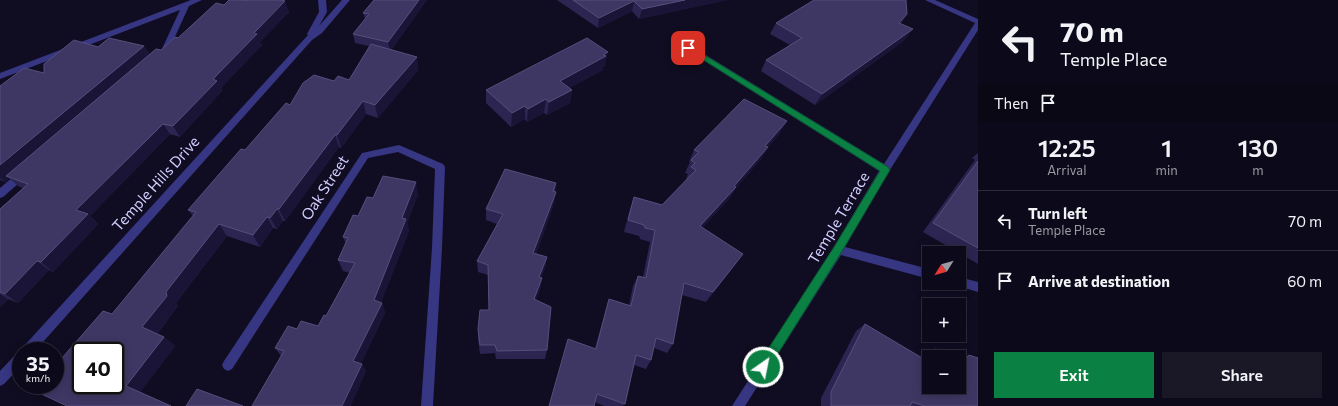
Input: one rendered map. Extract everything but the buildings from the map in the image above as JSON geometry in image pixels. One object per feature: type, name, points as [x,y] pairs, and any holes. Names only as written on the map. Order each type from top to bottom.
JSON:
[{"type":"street","points":[[0,76],[198,0]]},
{"type":"street","name":"Temple Hills Drive","points":[[310,38],[323,12],[322,0]]},
{"type":"street","name":"Temple Hills Drive","points":[[34,342],[346,0]]},
{"type":"street","name":"Temple Terrace","points":[[738,406],[838,250],[885,170],[978,23],[929,0]]},
{"type":"street","points":[[152,62],[164,52],[185,6]]},
{"type":"street","points":[[675,40],[885,170]]},
{"type":"street","name":"Oak Street","points":[[228,365],[365,155],[399,148],[440,166],[437,248],[427,406]]},
{"type":"street","points":[[0,194],[29,168]]},
{"type":"street","points":[[838,250],[922,272]]},
{"type":"street","points":[[966,284],[978,287]]},
{"type":"street","points":[[0,380],[12,367]]},
{"type":"route","points":[[688,48],[885,170],[838,250],[763,367]]}]
